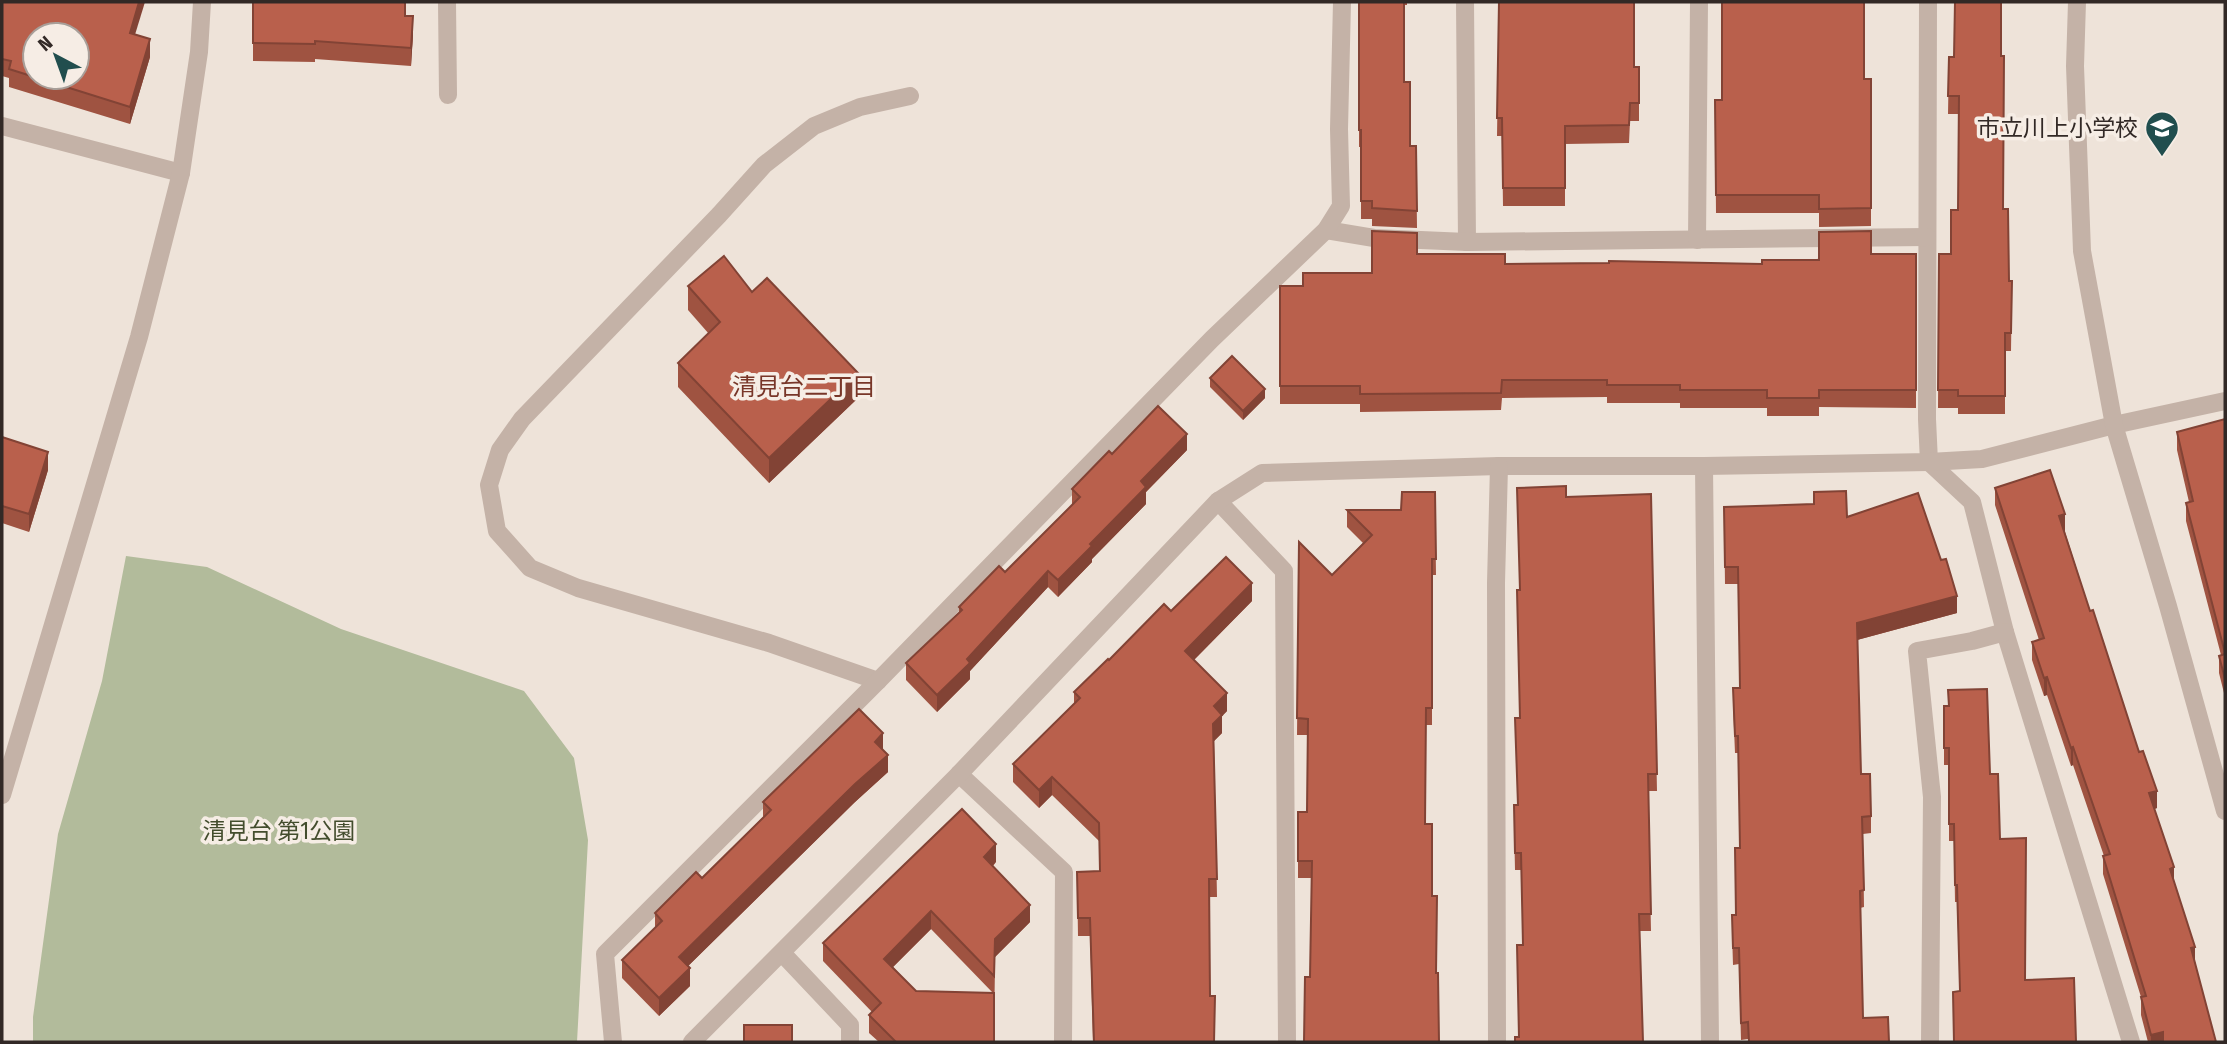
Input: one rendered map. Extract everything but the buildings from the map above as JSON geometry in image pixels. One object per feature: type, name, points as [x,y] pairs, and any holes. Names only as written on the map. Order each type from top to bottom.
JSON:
[{"type":"street","points":[[2,795],[139,337],[181,173],[199,52],[202,2]]},
{"type":"street","points":[[447,2],[448,95]]},
{"type":"street","points":[[613,1042],[604,954],[878,681],[1202,349],[1326,230],[1341,206],[1339,129],[1342,2]]},
{"type":"street","points":[[1465,2],[1468,242]]},
{"type":"street","points":[[1698,240],[1699,2]]},
{"type":"street","points":[[1928,2],[1929,462],[1972,502],[2005,632],[2131,1042]]},
{"type":"street","points":[[2077,2],[2075,66],[2082,251],[2114,425],[2225,811]]},
{"type":"street","points":[[878,681],[769,643],[578,588],[530,568],[497,531],[489,485],[500,450],[522,419],[719,215],[764,164],[814,126],[860,107],[910,96]]},
{"type":"street","points":[[2,126],[181,173]]},
{"type":"street","points":[[1326,230],[1374,238],[1468,242],[1927,237]]},
{"type":"street","points":[[692,1042],[959,774],[1218,501],[1262,473],[1499,466],[1929,462],[1982,458],[2225,401]]},
{"type":"street","points":[[1497,1042],[1496,583],[1499,466]]},
{"type":"street","points":[[1704,466],[1710,1042]]},
{"type":"street","points":[[1218,501],[1284,571],[1287,1042]]},
{"type":"street","points":[[1930,1042],[1931,797],[1917,651],[2005,632]]},
{"type":"street","points":[[959,774],[1064,872],[1063,1042]]},
{"type":"street","points":[[782,953],[850,1026],[850,1042]]},
{"type":"green space","name":"清見台 第1公園","points":[[126,556],[207,567],[341,629],[524,691],[574,758],[588,840],[577,1042],[33,1042],[33,1017],[58,834],[102,681]]},
{"type":"place","name":"市立川上小学校","points":[[2162,158]]},
{"type":"district","name":"清見台二丁目","points":[[804,387]]}]
